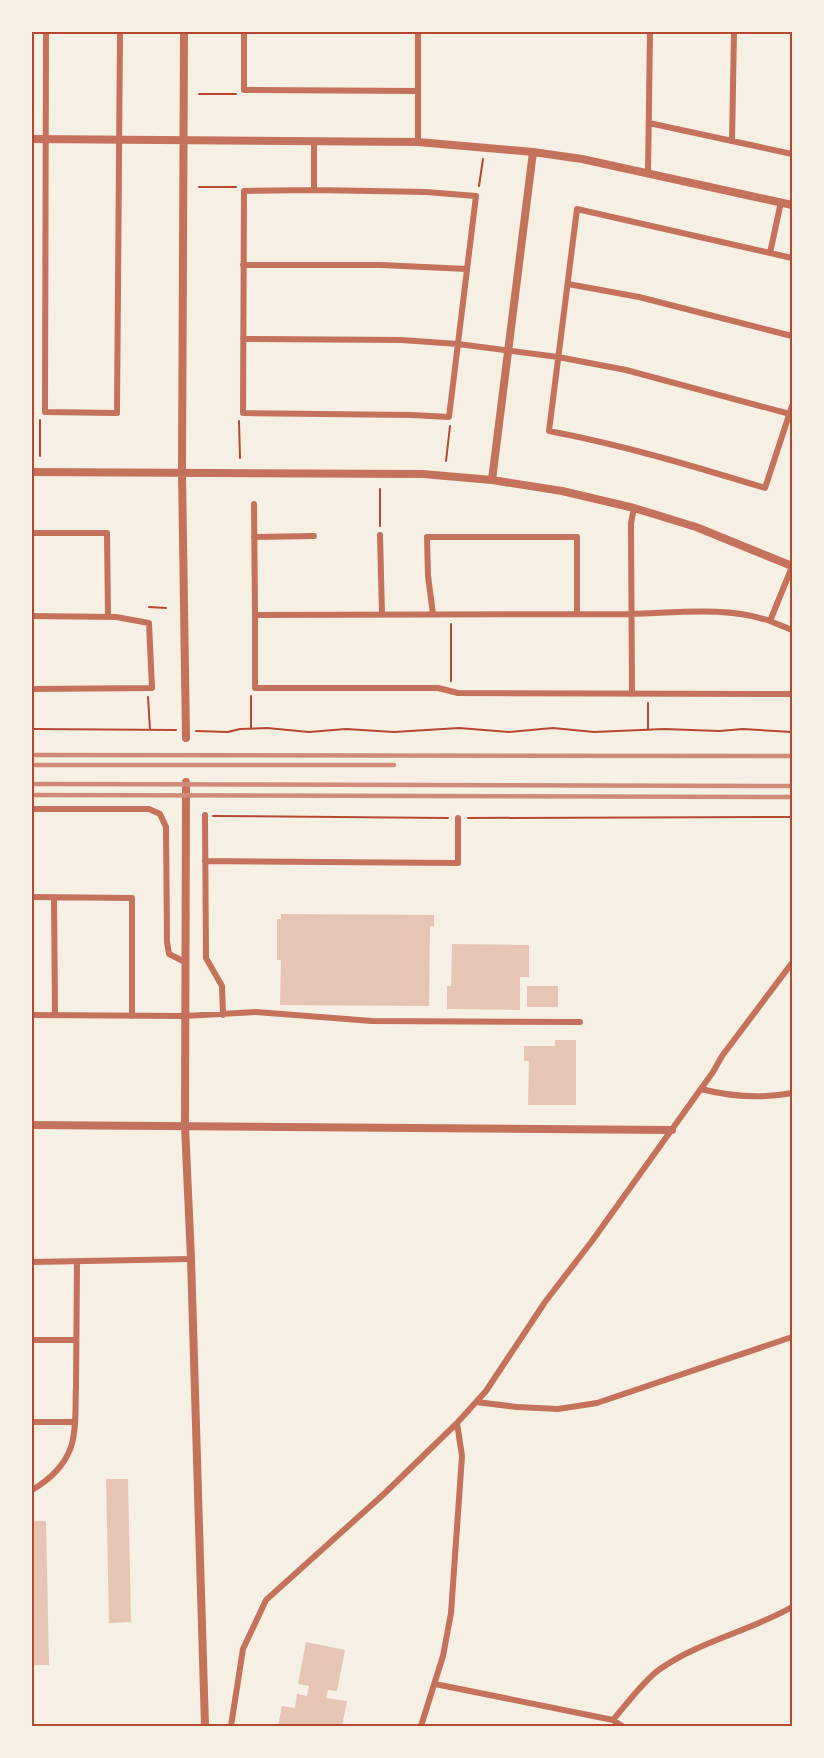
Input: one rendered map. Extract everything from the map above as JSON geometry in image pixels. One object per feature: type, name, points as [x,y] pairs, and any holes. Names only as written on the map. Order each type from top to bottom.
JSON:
[{"type":"street","points":[[46,32],[45,412],[117,412],[120,32]]},
{"type":"street","points":[[184,32],[182,472],[186,738]]},
{"type":"street","points":[[244,32],[244,90],[418,91]]},
{"type":"street","points":[[418,32],[418,142]]},
{"type":"street","points":[[648,173],[650,32]]},
{"type":"street","points":[[732,141],[734,32]]},
{"type":"street","points":[[649,123],[792,154]]},
{"type":"street","points":[[32,139],[418,142],[533,152],[582,159],[792,205]]},
{"type":"street","points":[[314,141],[314,190]]},
{"type":"street","points":[[492,480],[533,152]]},
{"type":"street","points":[[314,190],[426,192],[476,196],[449,417],[243,413],[244,191],[314,190]]},
{"type":"street","points":[[770,253],[781,202]]},
{"type":"street","points":[[792,258],[577,209],[549,431],[603,441],[662,456],[765,488],[792,406]]},
{"type":"street","points":[[243,265],[381,265],[467,269]]},
{"type":"street","points":[[568,284],[639,297],[792,336]]},
{"type":"street","points":[[243,339],[401,340],[508,350],[626,370],[790,414]]},
{"type":"street","points":[[32,472],[423,474],[492,480],[562,491],[634,507],[696,527],[792,566],[770,621]]},
{"type":"street","points":[[254,504],[255,688],[438,688],[458,693],[792,694]]},
{"type":"street","points":[[632,694],[631,523],[634,507]]},
{"type":"street","points":[[32,533],[107,533],[108,617]]},
{"type":"street","points":[[380,535],[381,614]]},
{"type":"street","points":[[254,537],[314,536]]},
{"type":"street","points":[[433,614],[428,576],[427,537],[577,537],[577,614]]},
{"type":"street","points":[[255,615],[689,612],[729,614],[770,621],[792,630]]},
{"type":"street","points":[[32,616],[108,617],[149,623],[152,688],[32,689]]},
{"type":"street","points":[[186,782],[185,1126],[205,1726]]},
{"type":"street","points":[[32,810],[149,809],[160,814],[166,827],[169,954],[185,962]]},
{"type":"street","points":[[205,815],[206,958],[222,986],[223,1015]]},
{"type":"street","points":[[205,861],[458,862],[458,818]]},
{"type":"street","points":[[32,897],[132,898],[132,1016]]},
{"type":"street","points":[[54,897],[55,1015]]},
{"type":"street","points":[[231,1726],[243,1649],[266,1600],[385,1493],[457,1423],[486,1391],[545,1302],[672,1130],[722,1056],[792,963]]},
{"type":"street","points":[[32,1015],[185,1016],[256,1012],[372,1021],[580,1022]]},
{"type":"street","points":[[700,1089],[739,1097],[792,1093]]},
{"type":"street","points":[[32,1125],[672,1130]]},
{"type":"street","points":[[32,1262],[191,1259]]},
{"type":"street","points":[[32,1490],[57,1471],[72,1444],[77,1262]]},
{"type":"street","points":[[476,1402],[558,1409],[597,1403],[792,1337]]},
{"type":"street","points":[[32,1340],[76,1340]]},
{"type":"street","points":[[32,1422],[74,1422]]},
{"type":"street","points":[[421,1726],[444,1656],[452,1613],[462,1456],[457,1423]]},
{"type":"street","points":[[613,1720],[657,1671],[695,1648],[747,1629],[792,1607]]},
{"type":"street","points":[[435,1684],[613,1720],[622,1726]]},
{"type":"path","points":[[199,94],[238,94],[244,90]]},
{"type":"path","points":[[476,196],[483,156]]},
{"type":"path","points":[[199,187],[236,187],[244,191]]},
{"type":"path","points":[[40,456],[40,419],[45,412]]},
{"type":"path","points":[[240,458],[239,421],[243,413]]},
{"type":"path","points":[[446,461],[449,417]]},
{"type":"path","points":[[380,489],[380,535]]},
{"type":"path","points":[[149,607],[166,608]]},
{"type":"path","points":[[451,624],[451,692]]},
{"type":"path","points":[[148,688],[150,730]]},
{"type":"path","points":[[251,729],[251,696],[255,688]]},
{"type":"path","points":[[648,694],[648,729]]},
{"type":"path","points":[[210,731],[228,732],[251,729],[309,732],[346,729],[394,732],[459,728],[509,732],[553,728],[594,732],[648,729],[719,732],[766,729],[792,732]]},
{"type":"path","points":[[32,729],[159,730]]},
{"type":"path","points":[[205,815],[458,818],[792,817]]},
{"type":"building","points":[[281,914],[434,915],[434,926],[430,926],[429,1006],[280,1005],[281,960],[277,960],[277,919],[281,919]]},
{"type":"building","points":[[452,944],[529,945],[529,977],[520,977],[520,1010],[447,1009],[447,986],[451,986]]},
{"type":"building","points":[[527,986],[558,986],[558,1007],[527,1007]]},
{"type":"building","points":[[555,1040],[576,1040],[576,1105],[528,1105],[529,1061],[524,1061],[524,1046],[555,1046]]},
{"type":"building","points":[[106,1479],[128,1479],[131,1622],[109,1623]]},
{"type":"building","points":[[32,1521],[46,1521],[49,1665],[32,1665]]},
{"type":"building","points":[[306,1642],[345,1650],[337,1691],[328,1690],[326,1698],[347,1701],[342,1726],[278,1726],[282,1706],[295,1708],[297,1694],[307,1696],[309,1686],[298,1684]]},
{"type":"railway","points":[[32,755],[792,756]]},
{"type":"railway","points":[[32,765],[394,765]]},
{"type":"railway","points":[[32,784],[792,786]]},
{"type":"railway","points":[[32,795],[792,797]]}]
